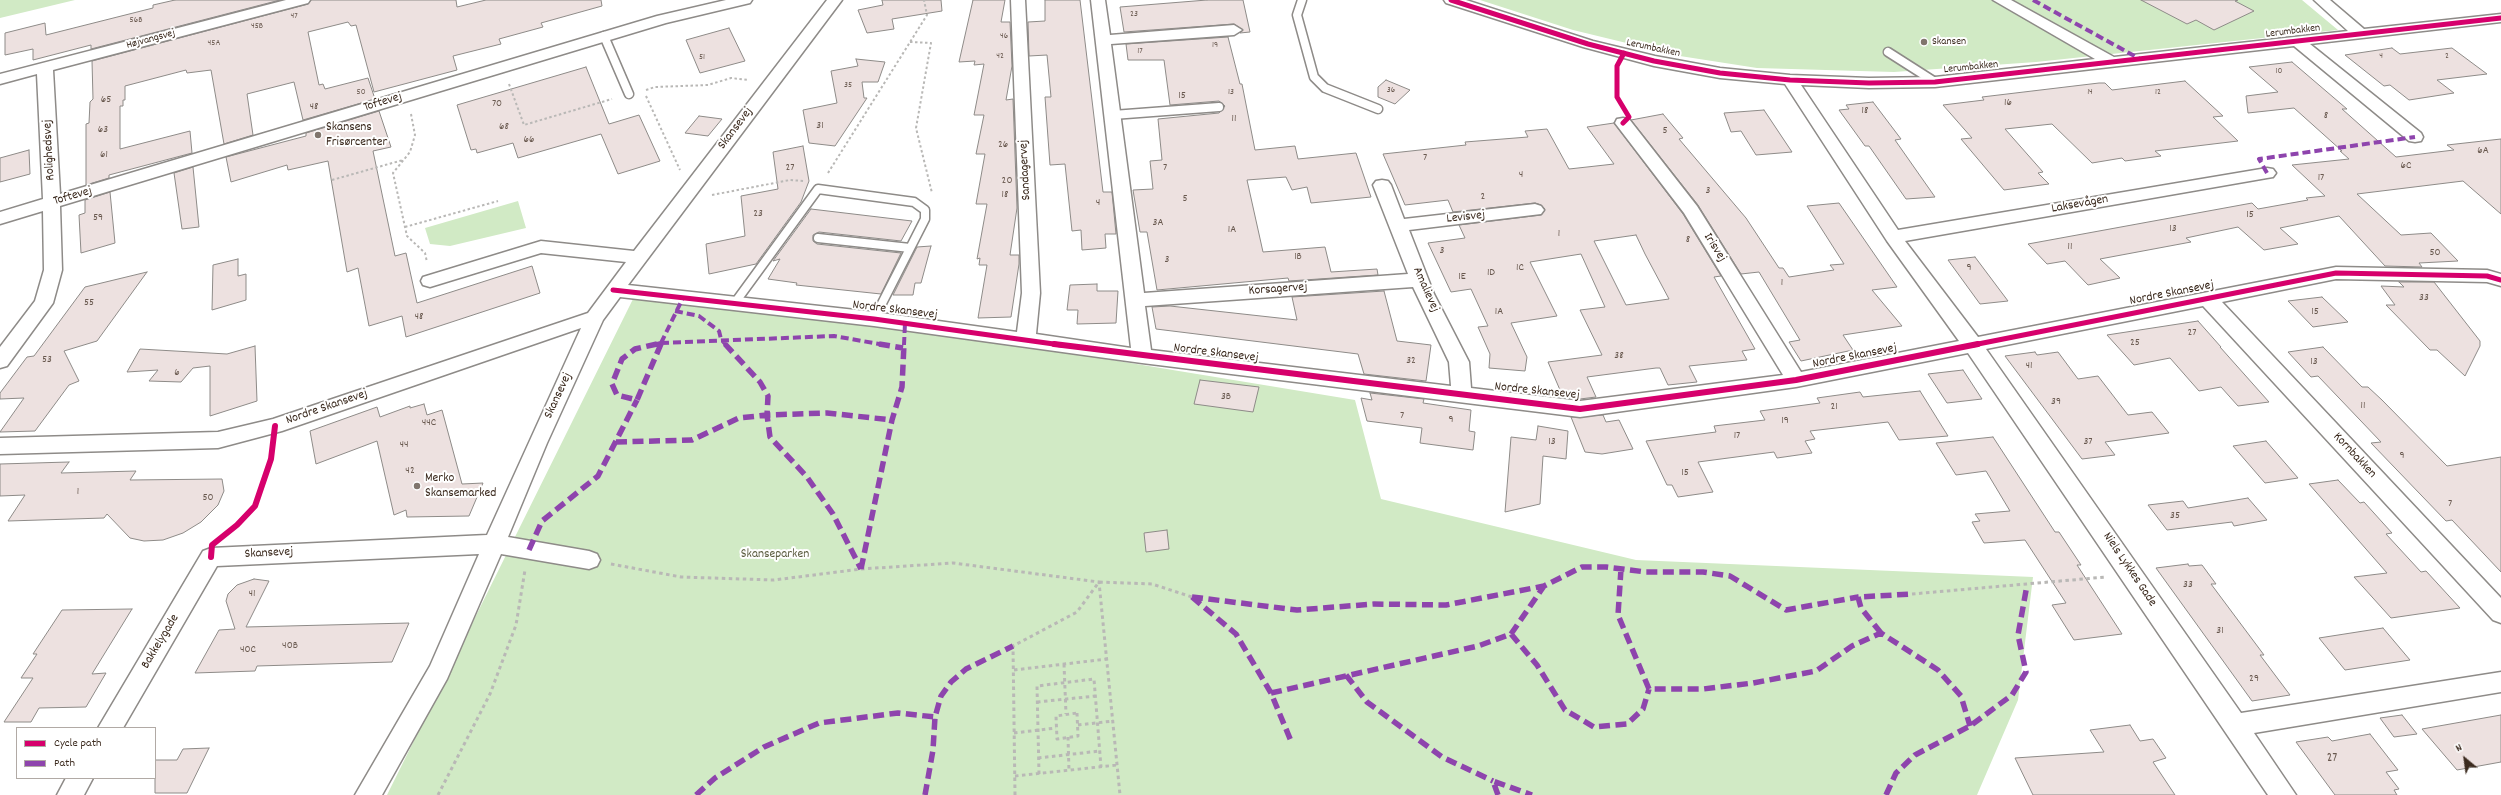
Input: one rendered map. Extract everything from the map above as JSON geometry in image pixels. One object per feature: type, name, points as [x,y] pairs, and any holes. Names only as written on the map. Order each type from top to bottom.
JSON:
[{"type":"street","name":"Højvangsvej","points":[[0,79],[303,0]]},
{"type":"street","name":"Toftevej","points":[[0,218],[662,19],[745,0]]},
{"type":"street","name":"Skansevej","points":[[368,795],[439,672],[537,444],[595,318],[637,257],[835,0]]},
{"type":"street","name":"Sandagervej","points":[[1018,0],[1031,293],[1026,339]]},
{"type":"street","points":[[1098,0],[1142,356]]},
{"type":"street","name":"Lerumbakken","points":[[1451,0],[1588,44],[1654,60],[1720,73],[1790,80],[1869,83],[1935,82],[2501,18]]},
{"type":"street","points":[[2000,0],[2112,62]]},
{"type":"street","name":"Lerumbakken","points":[[2321,0],[2360,33]]},
{"type":"street","points":[[1104,40],[1234,30]]},
{"type":"street","name":"Lerumbakken","points":[[2298,42],[2415,137]]},
{"type":"street","name":"Rolighedsvej","points":[[0,361],[44,303],[48,295],[53,270],[52,203],[45,68]]},
{"type":"street","points":[[1790,80],[1893,237],[1973,345]]},
{"type":"street","name":"Irisvej","points":[[1623,123],[1691,210],[1796,380]]},
{"type":"street","name":"Laksevågen","points":[[1893,237],[2267,173]]},
{"type":"street","name":"Amalievej","points":[[1382,185],[1419,280],[1459,362],[1462,394]]},
{"type":"street","name":"Levisvej","points":[[1397,226],[1535,210]]},
{"type":"street","points":[[430,281],[541,247],[637,257]]},
{"type":"street","name":"Nordre Skansevej","points":[[613,290],[874,319],[1142,356],[1580,409],[1796,380],[2336,273],[2487,276],[2501,280]]},
{"type":"street","name":"Korsagervej","points":[[1136,300],[1419,280]]},
{"type":"street","name":"Kornbakken","points":[[2207,298],[2501,613]]},
{"type":"street","name":"Nordre Skansevej","points":[[0,446],[218,440],[275,426],[572,324],[595,318]]},
{"type":"street","name":"Niels Lykkes Gade","points":[[1973,345],[2283,795]]},
{"type":"street","name":"Skansevej","points":[[211,557],[494,544],[589,560]]},
{"type":"street","name":"Bakkelygade","points":[[111,727],[211,557]]},
{"type":"street","points":[[2235,725],[2501,682]]},
{"type":"street","points":[[70,795],[79,779]]},
{"type":"lane","points":[[1302,0],[1297,15],[1314,77],[1325,88],[1378,109]]},
{"type":"lane","points":[[604,36],[629,94]]},
{"type":"lane","points":[[1888,52],[1935,82]]},
{"type":"lane","points":[[1113,115],[1219,107]]},
{"type":"lane","points":[[734,304],[818,189],[914,202],[925,210],[925,219],[874,319]]},
{"type":"lane","points":[[818,238],[910,248]]},
{"type":"path","points":[[687,193],[707,195],[790,180],[811,181],[818,189],[927,15],[924,0]]},
{"type":"path","points":[[910,42],[931,43],[916,128],[933,202],[925,210]]},
{"type":"path","points":[[643,90],[678,169],[702,173]]},
{"type":"path","points":[[407,96],[415,134],[410,152],[393,173],[407,236],[425,253],[430,281]]},
{"type":"path","points":[[332,180],[404,160]]},
{"type":"path","points":[[405,227],[498,201]]},
{"type":"path","points":[[438,795],[490,694],[516,625],[529,550]]},
{"type":"path","points":[[589,560],[681,577],[774,580],[862,569],[953,563],[1099,582],[1152,584],[1192,597]]},
{"type":"path","points":[[1912,594],[2132,575]]},
{"type":"path","points":[[1099,582],[1120,795]]},
{"type":"path","points":[[1015,795],[1013,646],[1077,612],[1099,582]]},
{"type":"path","points":[[1014,670],[1107,659]]},
{"type":"path","points":[[1064,664],[1066,714]]},
{"type":"path","points":[[1039,774],[1037,686],[1065,682],[1094,679],[1101,767]]},
{"type":"path","points":[[1037,702],[1096,696]]},
{"type":"path","points":[[1078,713],[1078,724],[1078,736],[1057,739],[1056,716],[1078,713]]},
{"type":"path","points":[[1078,724],[1113,721]]},
{"type":"path","points":[[1014,733],[1056,728]]},
{"type":"path","points":[[1068,737],[1069,771]]},
{"type":"path","points":[[1038,758],[1100,751]]},
{"type":"path","points":[[1015,776],[1117,765]]},
{"type":"green space","points":[[0,0],[75,0],[0,18]]},
{"type":"green space","name":"Skansen","points":[[1480,0],[2302,0],[2338,30],[2036,62],[1894,72],[1757,68],[1680,56],[1573,30]]},
{"type":"green space","points":[[518,201],[526,228],[450,246],[430,244],[425,228]]},
{"type":"green space","name":"Skanseparken","points":[[634,297],[954,334],[1355,400],[1381,499],[1636,560],[2033,577],[2018,700],[1977,795],[387,795]]},
{"type":"building","points":[[175,0],[280,0],[91,49],[91,45],[33,60],[33,49],[5,55],[5,33],[45,23],[46,35],[153,8],[153,5]]},
{"type":"building","points":[[311,0],[456,0],[457,7],[486,0],[601,0],[602,6],[541,23],[543,27],[499,39],[501,44],[453,56],[457,70],[374,92],[356,25],[351,26],[348,22],[308,32],[319,85],[323,84],[325,89],[368,78],[375,99],[303,120],[294,82],[247,94],[253,135],[224,144],[211,70],[187,73],[186,70],[125,86],[125,100],[123,100],[123,106],[120,106],[120,149],[190,131],[192,153],[109,175],[109,178],[86,185],[86,124],[89,123],[90,102],[93,99],[92,61],[308,4]]},
{"type":"building","points":[[882,0],[941,0],[942,11],[892,19],[894,29],[867,33],[858,10],[883,5]]},
{"type":"building","points":[[973,0],[1005,0],[1001,22],[1010,22],[1012,66],[1006,100],[1013,99],[1017,208],[1010,255],[1019,255],[1011,317],[978,318],[987,265],[979,265],[980,258],[977,259],[987,204],[976,204],[985,154],[976,154],[984,115],[974,115],[984,64],[974,65],[975,61],[959,62]]},
{"type":"building","points":[[1045,0],[1080,0],[1103,192],[1112,192],[1116,234],[1105,234],[1106,248],[1082,250],[1081,230],[1072,231],[1065,164],[1050,165],[1045,97],[1051,97],[1047,55],[1029,56],[1028,22],[1045,21]]},
{"type":"building","points":[[1207,0],[1243,0],[1250,32],[1240,33],[1243,30],[1234,24],[1124,32],[1120,7]]},
{"type":"building","points":[[2141,0],[2238,0],[2235,1],[2254,11],[2214,30],[2196,20],[2187,24]]},
{"type":"building","points":[[729,28],[745,61],[700,73],[686,40]]},
{"type":"building","points":[[1228,37],[1240,84],[1242,84],[1255,150],[1295,146],[1298,159],[1356,153],[1371,197],[1311,203],[1307,187],[1292,190],[1286,177],[1247,180],[1263,252],[1325,247],[1331,272],[1377,269],[1378,275],[1289,281],[1288,278],[1157,290],[1147,232],[1140,232],[1133,190],[1153,189],[1150,161],[1162,160],[1158,119],[1219,113],[1225,106],[1219,101],[1170,105],[1164,60],[1128,60],[1126,44]]},
{"type":"building","points":[[2392,48],[2400,54],[2452,48],[2487,74],[2437,80],[2454,93],[2409,100],[2390,85],[2384,86],[2345,55]]},
{"type":"building","points":[[856,59],[885,62],[878,82],[862,82],[864,98],[867,98],[835,146],[809,143],[803,110],[837,103],[831,71],[858,66]]},
{"type":"building","points":[[2292,62],[2347,109],[2342,109],[2396,157],[2454,150],[2447,145],[2501,139],[2501,214],[2463,181],[2357,194],[2401,235],[2431,233],[2458,261],[2419,263],[2422,267],[2385,266],[2339,216],[2280,228],[2298,244],[2264,250],[2238,227],[2186,238],[2191,242],[2100,259],[2120,278],[2088,285],[2065,261],[2047,264],[2028,244],[2252,203],[2258,209],[2308,200],[2306,198],[2325,196],[2292,165],[2349,159],[2340,151],[2342,151],[2294,108],[2248,113],[2246,96],[2278,92],[2249,67]]},
{"type":"building","points":[[586,67],[609,124],[639,115],[660,161],[618,174],[601,134],[518,158],[513,143],[477,153],[476,149],[471,150],[457,105]]},
{"type":"building","points":[[1386,80],[1410,90],[1395,104],[1378,97],[1378,87]]},
{"type":"building","points":[[2185,81],[2223,116],[2213,117],[2238,141],[2155,151],[2161,156],[2125,161],[2122,158],[2092,163],[2052,124],[2005,129],[2043,172],[2038,173],[2049,184],[2004,190],[1961,139],[1972,138],[1943,105],[1984,100],[1982,97],[2099,83],[2105,83],[2112,90]]},
{"type":"building","points":[[1873,102],[1901,139],[1895,140],[1935,197],[1906,199],[1869,146],[1865,146],[1839,110],[1849,109],[1846,105]]},
{"type":"building","points":[[1764,110],[1792,152],[1756,155],[1741,131],[1731,132],[1724,113]]},
{"type":"building","points":[[379,111],[391,147],[373,151],[395,256],[406,253],[417,303],[532,266],[540,293],[406,337],[402,316],[369,326],[358,268],[347,272],[328,161],[288,170],[287,165],[231,182],[226,157],[306,136],[306,133]]},
{"type":"building","points":[[1663,114],[1683,138],[1679,139],[1746,218],[1779,268],[1783,268],[1789,277],[1834,270],[1830,265],[1844,264],[1807,206],[1839,203],[1897,287],[1872,290],[1902,326],[1843,335],[1853,350],[1801,361],[1789,342],[1800,340],[1759,272],[1741,274],[1698,205],[1631,120]]},
{"type":"building","points":[[699,116],[722,119],[708,136],[685,133]]},
{"type":"building","points":[[1614,123],[1683,214],[1721,276],[1714,277],[1755,349],[1742,351],[1747,360],[1689,366],[1697,382],[1668,385],[1660,368],[1587,377],[1596,397],[1580,399],[1563,397],[1548,362],[1602,355],[1580,310],[1605,307],[1581,254],[1530,262],[1557,316],[1511,323],[1527,357],[1525,371],[1489,368],[1490,354],[1478,327],[1488,326],[1471,289],[1451,292],[1428,243],[1465,238],[1459,225],[1541,215],[1545,209],[1541,205],[1535,203],[1453,212],[1448,200],[1405,205],[1383,154],[1466,145],[1465,142],[1528,137],[1525,131],[1547,129],[1569,169],[1614,164],[1587,127]],"holes":[[[1636,235],[1669,299],[1626,305],[1594,241]]]},
{"type":"building","points":[[803,146],[809,181],[801,202],[756,264],[709,274],[706,244],[745,236],[741,196],[778,189],[773,152]]},
{"type":"building","points":[[29,150],[30,174],[0,182],[0,158]]},
{"type":"building","points":[[193,167],[199,227],[182,229],[174,173]]},
{"type":"building","points":[[110,192],[115,243],[81,253],[79,215],[85,213],[85,200]]},
{"type":"building","points":[[811,209],[912,221],[901,241],[819,232],[813,235],[813,241],[817,244],[901,253],[881,294],[796,285],[797,283],[768,279],[780,259],[773,261]]},
{"type":"building","points":[[931,246],[921,283],[915,283],[913,295],[893,295],[917,247]]},
{"type":"building","points":[[1975,257],[2008,301],[1980,304],[1948,260]]},
{"type":"building","points":[[238,259],[238,276],[246,274],[246,300],[212,310],[213,265]]},
{"type":"building","points":[[147,272],[97,341],[64,351],[79,381],[69,385],[35,431],[0,432],[24,398],[0,399],[0,393],[27,357],[34,356],[85,287]]},
{"type":"building","points":[[2399,282],[2434,282],[2480,341],[2480,346],[2465,376],[2437,350],[2430,350],[2386,305],[2395,305],[2381,286],[2404,287]]},
{"type":"building","points":[[1097,284],[1097,291],[1118,291],[1116,323],[1077,324],[1078,310],[1067,310],[1070,285]]},
{"type":"building","points":[[1384,291],[1397,341],[1431,345],[1426,381],[1364,374],[1358,354],[1156,329],[1152,307],[1170,306],[1297,320],[1292,297]]},
{"type":"building","points":[[2322,297],[2348,322],[2313,327],[2288,301]]},
{"type":"building","points":[[2198,321],[2269,402],[2238,406],[2221,387],[2199,391],[2170,358],[2134,365],[2107,335]]},
{"type":"building","points":[[255,346],[257,401],[210,416],[210,366],[193,368],[181,382],[149,381],[158,370],[127,372],[140,349],[227,354]]},
{"type":"building","points":[[2323,347],[2362,387],[2368,387],[2382,400],[2447,466],[2501,457],[2501,572],[2452,520],[2446,521],[2371,443],[2381,442],[2318,376],[2311,377],[2288,352]]},
{"type":"building","points":[[2035,352],[2037,355],[2058,352],[2078,379],[2098,376],[2128,415],[2152,412],[2169,433],[2105,442],[2115,455],[2082,459],[2005,356]]},
{"type":"building","points":[[1963,370],[1982,399],[1947,403],[1928,374]]},
{"type":"building","points":[[1200,380],[1259,387],[1253,412],[1194,404]]},
{"type":"building","points":[[1920,391],[1948,436],[1899,440],[1888,422],[1810,431],[1815,439],[1805,441],[1812,453],[1777,458],[1774,452],[1698,462],[1713,492],[1678,497],[1672,485],[1667,485],[1646,441],[1716,432],[1714,426],[1765,420],[1760,411],[1820,403],[1817,398],[1860,392],[1863,397]]},
{"type":"building","points":[[1370,393],[1424,399],[1423,403],[1471,410],[1469,431],[1475,432],[1473,450],[1420,443],[1422,428],[1367,421],[1361,398],[1372,400]]},
{"type":"building","points":[[424,404],[427,415],[442,410],[462,484],[483,483],[469,516],[407,517],[406,510],[394,515],[377,441],[316,464],[310,431],[377,407],[380,417],[410,406],[410,408]]},
{"type":"building","points":[[1603,415],[1606,422],[1619,420],[1633,449],[1602,454],[1585,452],[1571,417]]},
{"type":"building","points":[[1538,426],[1568,431],[1566,459],[1543,456],[1540,504],[1505,512],[1511,437],[1536,440]]},
{"type":"building","points":[[1993,437],[2055,532],[2059,532],[2081,565],[2077,565],[2122,634],[2074,640],[2052,605],[2066,603],[2025,540],[1984,543],[1972,522],[1980,521],[1975,514],[2010,511],[1986,471],[1956,475],[1936,443]]},
{"type":"building","points":[[2266,441],[2298,478],[2265,483],[2233,446]]},
{"type":"building","points":[[69,462],[61,473],[136,471],[130,480],[222,479],[224,491],[218,505],[201,522],[183,533],[163,540],[144,541],[130,538],[107,514],[104,518],[8,521],[25,495],[0,496],[0,464]]},
{"type":"building","points":[[2338,480],[2360,503],[2364,502],[2392,533],[2386,534],[2421,572],[2426,571],[2460,608],[2391,618],[2354,577],[2387,573],[2309,484]]},
{"type":"building","points":[[2248,498],[2267,520],[2234,526],[2232,522],[2167,530],[2148,505],[2183,501],[2188,508]]},
{"type":"building","points":[[1167,530],[1169,549],[1146,552],[1144,533]]},
{"type":"building","points":[[2188,564],[2189,566],[2202,565],[2216,584],[2211,584],[2264,655],[2260,655],[2290,695],[2252,701],[2156,568]]},
{"type":"building","points":[[254,579],[269,581],[246,627],[409,623],[392,662],[257,666],[255,671],[195,673],[219,630],[235,629],[226,601],[228,594],[237,585]]},
{"type":"building","points":[[132,609],[92,674],[106,673],[86,707],[39,708],[31,722],[4,722],[33,678],[21,678],[37,654],[33,654],[62,610]]},
{"type":"building","points":[[2383,628],[2410,660],[2345,670],[2319,638]]},
{"type":"building","points":[[2402,715],[2417,734],[2394,737],[2380,718]]},
{"type":"building","points":[[2501,715],[2501,762],[2457,770],[2422,729]]},
{"type":"building","points":[[2130,725],[2140,741],[2153,739],[2166,758],[2153,762],[2175,795],[2033,795],[2015,758],[2104,752],[2090,730]]},
{"type":"building","points":[[2370,734],[2398,770],[2386,772],[2399,789],[2394,790],[2397,795],[2335,795],[2296,742],[2328,737],[2332,741]]},
{"type":"building","points":[[209,748],[187,793],[155,793],[156,760],[177,760],[183,749]]},
{"type":"marked path","points":[[2033,0],[2140,59]]},
{"type":"marked path","points":[[2267,173],[2259,159],[2415,137]]},
{"type":"marked path","points":[[683,298],[661,343],[637,400],[617,395],[612,384],[622,359],[635,349],[661,343],[834,336],[903,348]]},
{"type":"marked path","points":[[675,311],[699,316],[719,331],[721,339],[760,382],[768,396],[767,415],[770,437],[807,477],[833,514],[861,569]]},
{"type":"marked path","points":[[861,569],[892,420],[902,387],[905,323]]},
{"type":"marked path","points":[[529,550],[542,521],[598,476],[637,400]]},
{"type":"marked path","points":[[616,442],[692,440],[739,418],[767,415],[827,413],[892,420]]},
{"type":"marked path","points":[[1192,597],[1297,610],[1374,604],[1446,605],[1544,586],[1582,567],[1606,567],[1646,572],[1703,572],[1730,576],[1786,610],[1858,597]]},
{"type":"marked path","points":[[1621,569],[1618,615],[1649,689],[1703,689],[1753,683],[1816,671],[1852,646],[1881,633],[1938,670],[1961,696],[1970,726]]},
{"type":"marked path","points":[[1886,795],[1896,773],[1915,755],[1970,726],[2012,695],[2026,672],[2018,635],[2027,585]]},
{"type":"marked path","points":[[1511,634],[1544,586]]},
{"type":"marked path","points":[[1881,633],[1861,608],[1858,597],[1912,594]]},
{"type":"marked path","points":[[1192,597],[1236,634],[1271,693],[1291,741]]},
{"type":"marked path","points":[[1271,693],[1478,646],[1511,634],[1537,665],[1565,710],[1594,727],[1627,724],[1643,709],[1649,689]]},
{"type":"marked path","points":[[925,795],[933,750],[935,717],[941,696],[951,682],[966,669],[1013,646]]},
{"type":"marked path","points":[[1346,675],[1367,702],[1442,757],[1493,781]]},
{"type":"marked path","points":[[696,795],[715,778],[764,747],[819,723],[898,713],[935,717]]},
{"type":"marked path","points":[[1498,795],[1493,781],[1532,795]]},
{"type":"cycle path","points":[[1451,0],[1588,44],[1654,61],[1720,73],[1790,80],[1869,83],[1935,82],[2501,18]]},
{"type":"cycle path","points":[[1623,123],[1629,117],[1617,97],[1617,66],[1624,53]]},
{"type":"cycle path","points":[[613,290],[874,319],[1142,356],[1580,409],[1796,380],[2336,273],[2487,276],[2501,280]]},
{"type":"cycle path","points":[[211,557],[212,545],[237,525],[255,506],[265,482],[271,459],[275,426]]},
{"type":"place","name":"Skansen","points":[[1924,42]]},
{"type":"place","name":"Skansens Frisørcenter","points":[[318,135]]},
{"type":"place","name":"Merko Skansemarked","points":[[417,486]]}]
